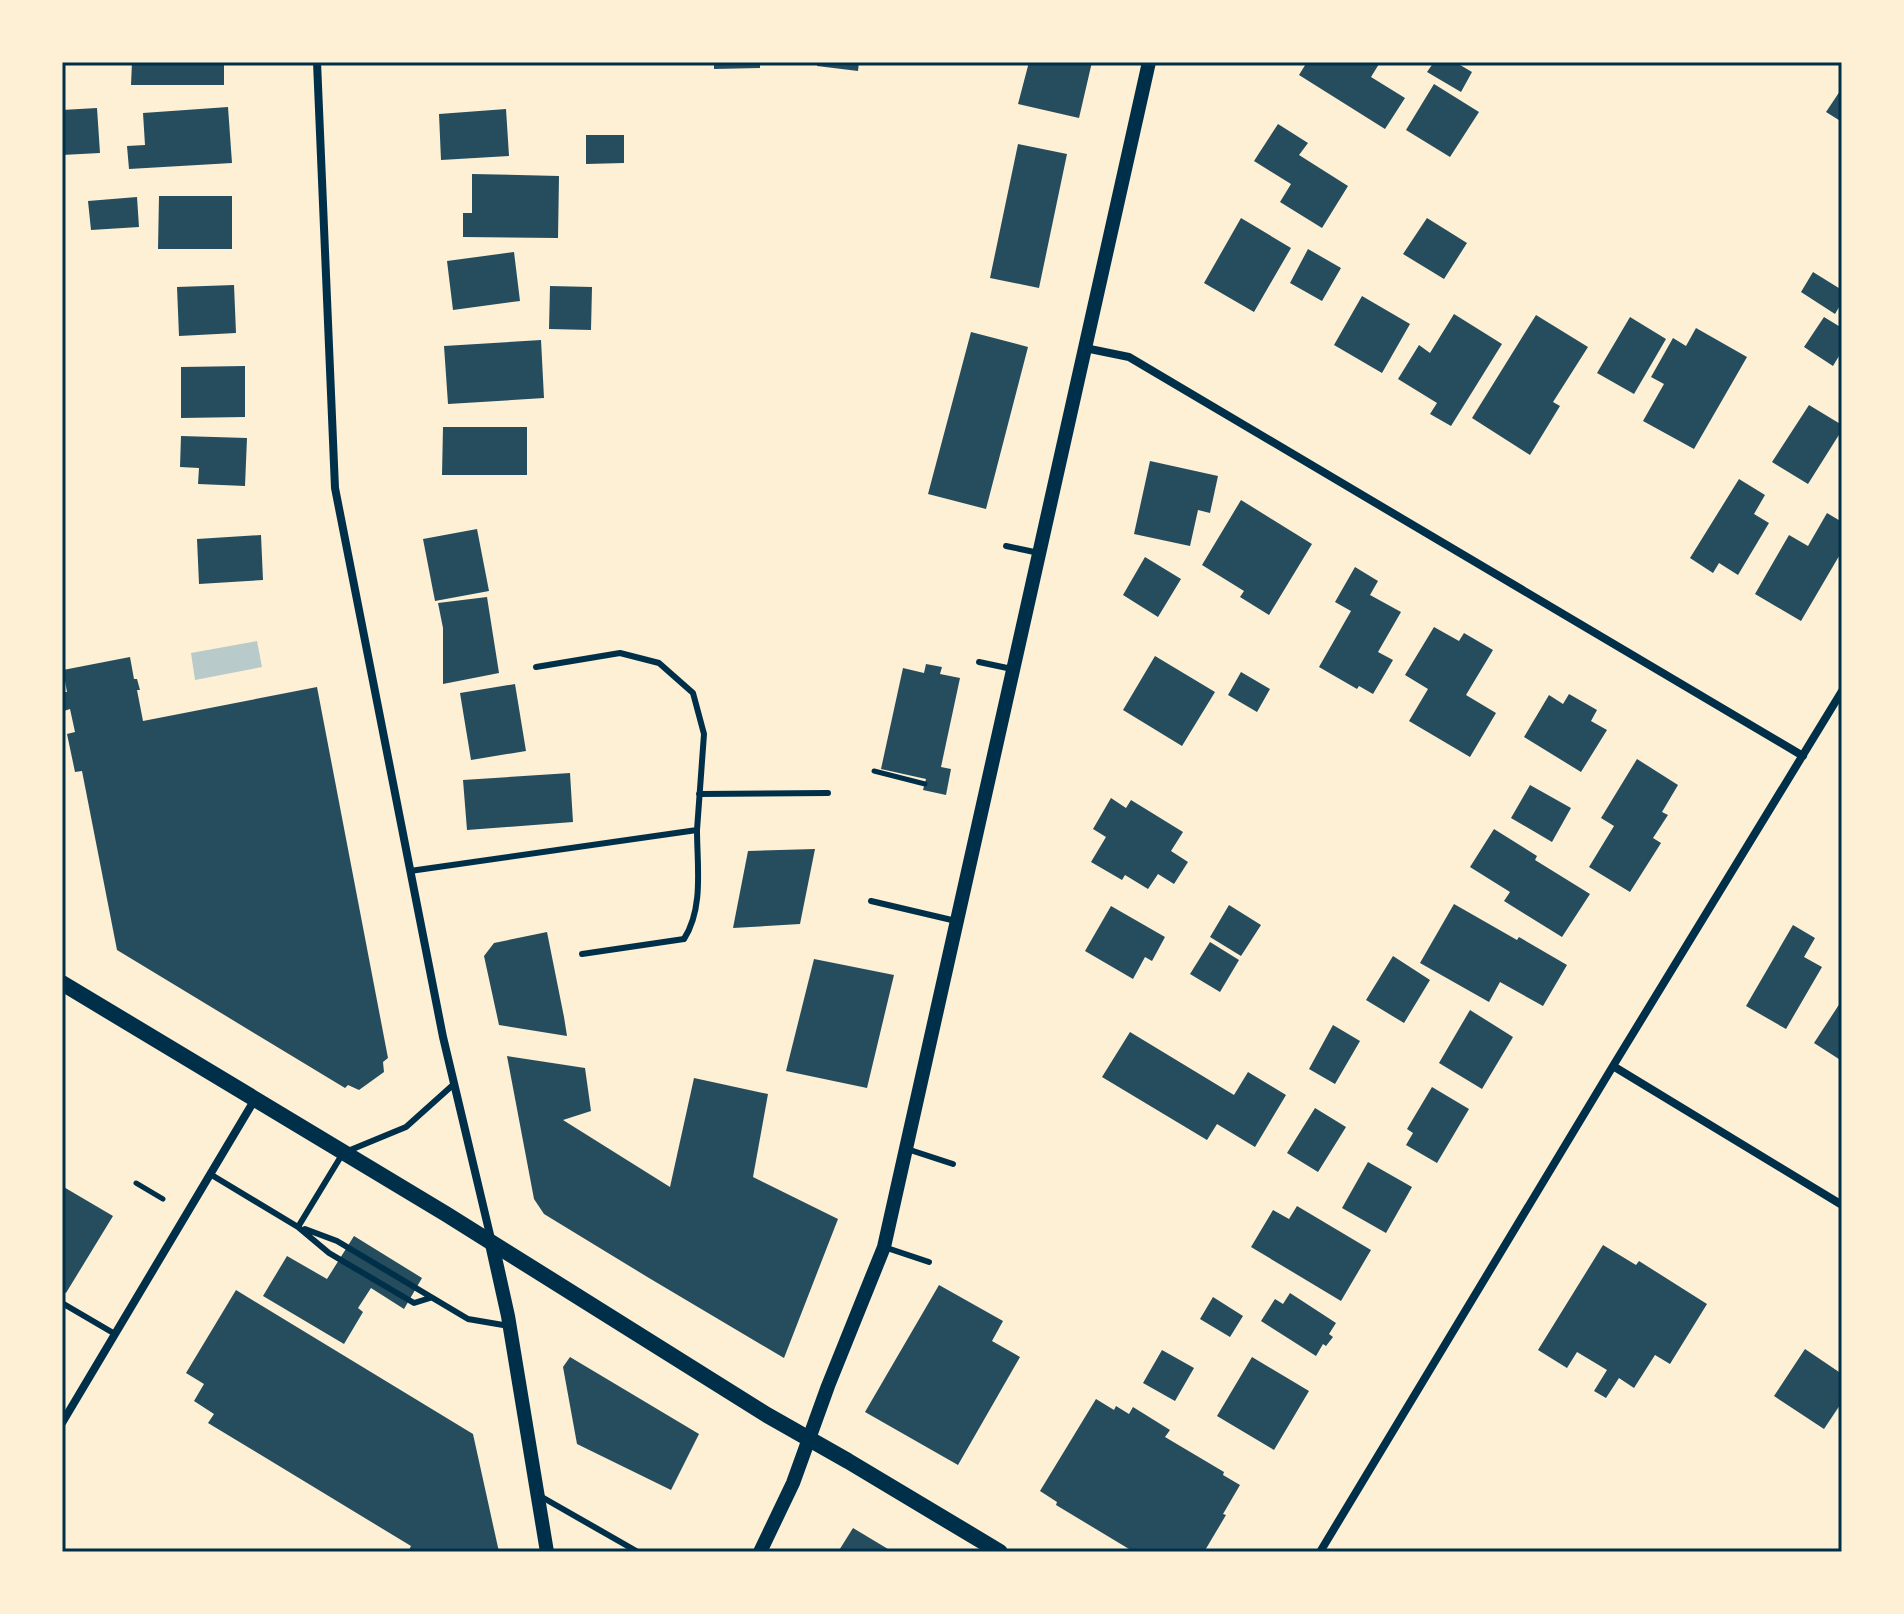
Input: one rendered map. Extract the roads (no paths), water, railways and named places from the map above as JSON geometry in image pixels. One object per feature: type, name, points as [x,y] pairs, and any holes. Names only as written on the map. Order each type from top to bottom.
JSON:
[{"type":"main road","points":[[62,983],[809,1440],[1000,1552]]},
{"type":"street","points":[[317,62],[335,488],[454,1084],[509,1326],[547,1552]]},
{"type":"street","points":[[760,1552],[793,1483],[884,1247],[1149,62]]},
{"type":"street","points":[[1085,348],[1129,357],[1803,756]]},
{"type":"street","points":[[1320,1552],[1842,691]]},
{"type":"street","points":[[1613,1066],[1842,1205]]},
{"type":"street","points":[[62,1423],[255,1099]]},
{"type":"lane","points":[[1006,546],[1039,553]]},
{"type":"lane","points":[[536,667],[620,653],[659,663],[693,693],[704,734],[697,830],[696,905],[691,927],[684,939],[582,954]]},
{"type":"lane","points":[[979,662],[1012,669]]},
{"type":"lane","points":[[699,794],[828,793]]},
{"type":"lane","points":[[410,871],[697,830]]},
{"type":"lane","points":[[871,901],[956,921]]},
{"type":"lane","points":[[298,1227],[343,1153],[406,1127],[454,1084]]},
{"type":"lane","points":[[905,1149],[953,1164]]},
{"type":"lane","points":[[210,1174],[298,1227],[329,1253],[414,1303],[430,1298]]},
{"type":"lane","points":[[298,1227],[337,1241],[468,1319],[509,1326]]},
{"type":"lane","points":[[884,1247],[929,1262]]},
{"type":"lane","points":[[62,1303],[115,1334]]},
{"type":"lane","points":[[536,1493],[638,1552]]}]
